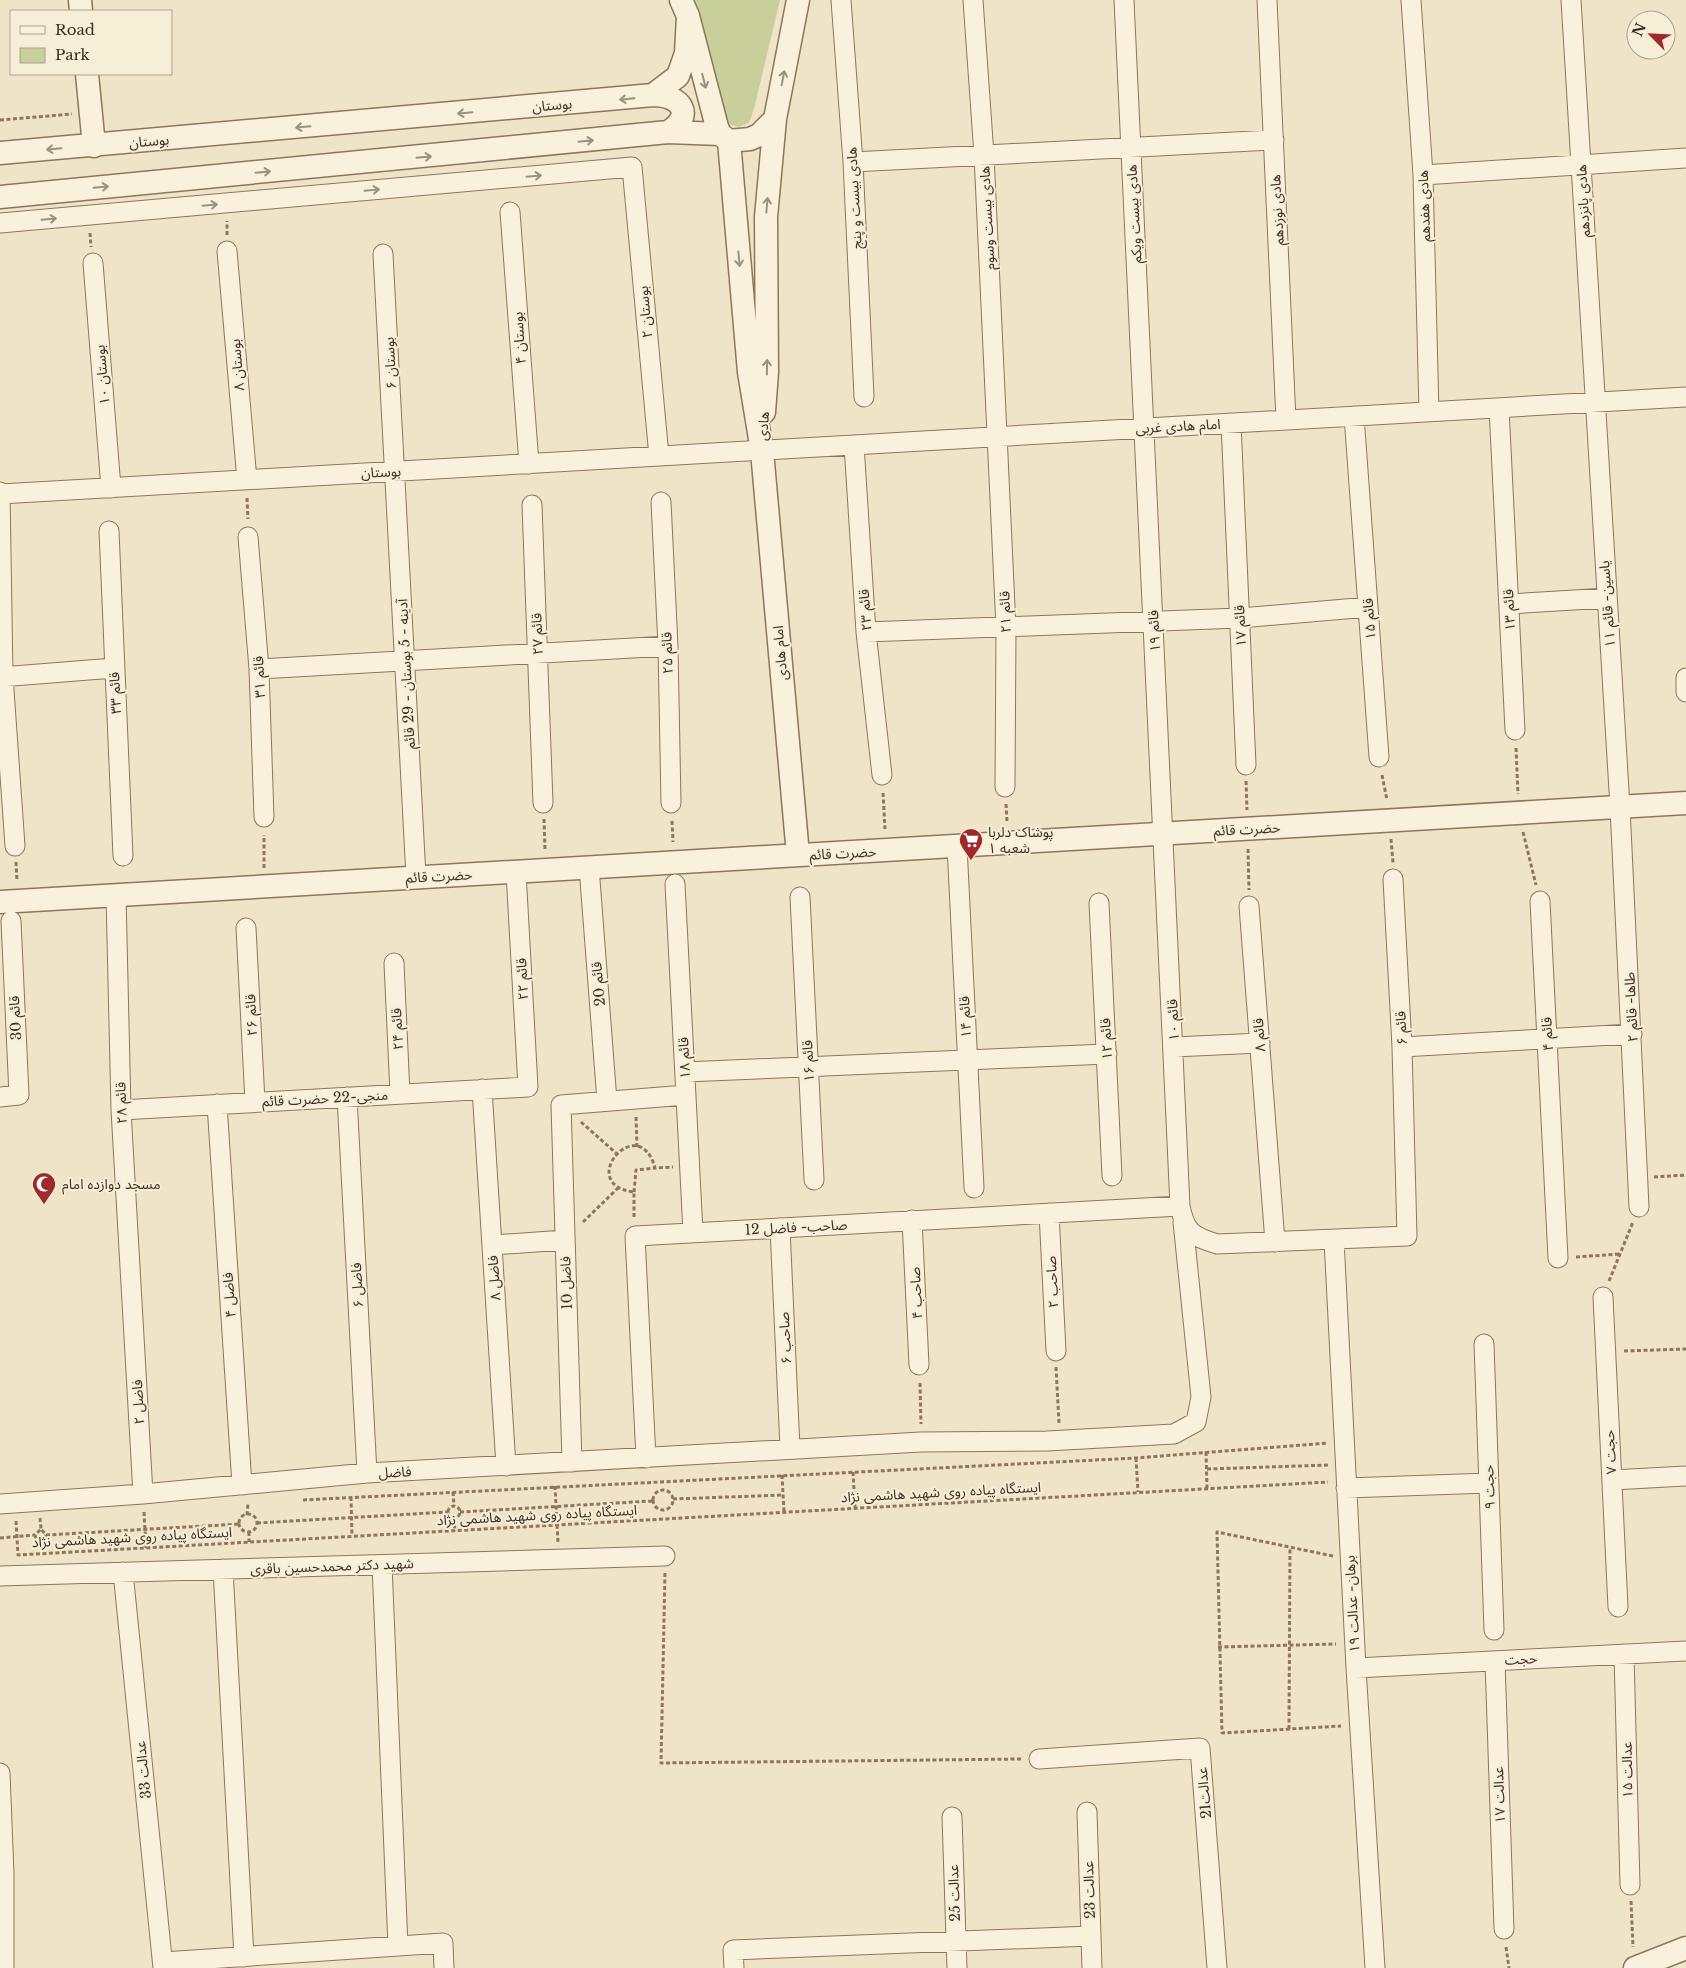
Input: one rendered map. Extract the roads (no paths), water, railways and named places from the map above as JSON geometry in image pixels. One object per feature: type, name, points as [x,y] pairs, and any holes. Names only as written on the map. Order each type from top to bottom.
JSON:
[{"type":"street","name":"هادی","points":[[762,450],[767,372],[766,217],[775,119],[798,0]]},
{"type":"street","name":"هادی بیست و پنج","points":[[841,0],[853,162],[864,397]]},
{"type":"street","name":"هادی بیست وسوم","points":[[973,0],[984,155],[998,437]]},
{"type":"street","name":"هادی بیست ویکم","points":[[1124,0],[1145,428]]},
{"type":"street","name":"هادی نوزدهم","points":[[1267,0],[1286,420]]},
{"type":"street","name":"هادی هفدهم","points":[[1411,0],[1423,175],[1429,412]]},
{"type":"street","name":"هادی پانزدهم","points":[[1571,0],[1595,402]]},
{"type":"street","name":"هادی","points":[[685,8],[707,95],[725,137],[748,372],[762,450]]},
{"type":"street","points":[[653,95],[678,76],[686,53],[685,8]]},
{"type":"street","points":[[87,75],[94,146]]},
{"type":"street","points":[[653,95],[665,95],[674,98],[681,107],[682,117],[678,126],[668,132]]},
{"type":"street","name":"بوستان","points":[[0,153],[653,95]]},
{"type":"street","points":[[0,197],[668,132],[750,140],[759,136],[775,119]]},
{"type":"street","points":[[853,162],[1274,140]]},
{"type":"street","points":[[1423,175],[1686,158]]},
{"type":"street","name":"بوستان ۲","points":[[0,223],[632,167],[659,456]]},
{"type":"street","name":"بوستان ۴","points":[[510,212],[529,464]]},
{"type":"street","name":"بوستان ۸","points":[[227,251],[247,480]]},
{"type":"street","name":"بوستان ۶","points":[[383,254],[396,471]]},
{"type":"street","name":"بوستان ۱۰","points":[[93,262],[111,488]]},
{"type":"street","name":"امام هادی غربی","points":[[762,450],[1686,396]]},
{"type":"street","name":"یاسین- قائم ۱۱","points":[[1595,402],[1620,807]]},
{"type":"street","name":"قائم ۱۳","points":[[1499,408],[1515,730]]},
{"type":"street","name":"قائم ۱۵","points":[[1354,416],[1379,757]]},
{"type":"street","name":"قائم ۱۷","points":[[1231,423],[1246,765]]},
{"type":"street","name":"قائم ۱۹","points":[[1145,428],[1164,834]]},
{"type":"street","name":"قائم ۲۱","points":[[998,437],[1006,628],[1005,788]]},
{"type":"street","name":"قائم ۲۳","points":[[854,445],[866,632],[882,775]]},
{"type":"street","name":"بوستان","points":[[0,493],[762,450]]},
{"type":"street","name":"امام هادی","points":[[762,450],[798,855]]},
{"type":"street","name":"آدینه - 5 بوستان - 29 قائم","points":[[396,471],[416,878]]},
{"type":"street","points":[[0,493],[1,677],[15,846]]},
{"type":"street","name":"قائم ۲۵","points":[[660,502],[668,646],[671,803]]},
{"type":"street","name":"قائم ۲۷","points":[[532,505],[543,803]]},
{"type":"street","name":"قائم ۳۳","points":[[109,530],[123,856]]},
{"type":"street","name":"قائم ۳۱","points":[[248,537],[259,669],[264,817]]},
{"type":"street","points":[[1509,604],[1607,598]]},
{"type":"street","points":[[866,632],[1240,618],[1368,606]]},
{"type":"street","points":[[259,669],[668,646]]},
{"type":"street","points":[[1,677],[114,668]]},
{"type":"street","points":[[1686,678],[1686,692]]},
{"type":"street","name":"حضرت قائم","points":[[10,908],[116,895],[589,867],[675,873],[798,855],[1686,803]]},
{"type":"street","name":"طاها- قائم ۲","points":[[1620,807],[1639,1208]]},
{"type":"street","name":"قائم ۱۰","points":[[1059,1440],[1174,1434],[1196,1422],[1201,1397],[1182,1214],[1164,834]]},
{"type":"street","name":"قائم ۱۴","points":[[957,846],[974,1188]]},
{"type":"street","name":"قائم 20","points":[[589,867],[607,1101]]},
{"type":"street","name":"قائم ۲۲","points":[[516,872],[528,1087]]},
{"type":"street","name":"قائم ۱۸","points":[[675,873],[693,1232]]},
{"type":"street","name":"قائم ۶","points":[[1334,1240],[1407,1236],[1402,1046],[1394,879]]},
{"type":"street","name":"قائم ۲۸","points":[[116,895],[121,1110],[133,1311]]},
{"type":"street","name":"قائم ۱۶","points":[[800,897],[814,1180]]},
{"type":"street","name":"قائم ۴","points":[[1540,901],[1558,1258]]},
{"type":"street","name":"قائم ۱۲","points":[[1098,903],[1112,1176]]},
{"type":"street","name":"قائم ۸","points":[[1249,906],[1275,1242]]},
{"type":"street","name":"قائم 30","points":[[0,1097],[19,1095],[10,908]]},
{"type":"street","name":"قائم ۲۶","points":[[246,928],[256,1102]]},
{"type":"street","name":"قائم ۲۴","points":[[394,963],[400,1094]]},
{"type":"street","points":[[1402,1046],[1632,1034]]},
{"type":"street","points":[[1174,1047],[1260,1043]]},
{"type":"street","points":[[685,1072],[1107,1054]]},
{"type":"street","name":"منجی-22 حضرت قائم","points":[[121,1110],[528,1087]]},
{"type":"street","name":"فاضل ۸","points":[[482,1090],[506,1466]]},
{"type":"street","points":[[607,1101],[686,1095]]},
{"type":"street","name":"فاضل ۶","points":[[347,1097],[367,1473]]},
{"type":"street","name":"فاضل 10","points":[[572,1462],[561,1105],[607,1101]]},
{"type":"street","name":"فاضل ۴","points":[[217,1104],[245,1494]]},
{"type":"street","name":"صاحب- فاضل 12","points":[[646,1458],[635,1236],[1049,1213],[1182,1214]]},
{"type":"street","name":"صاحب ۲","points":[[1049,1213],[1056,1351]]},
{"type":"street","points":[[1182,1214],[1194,1236],[1217,1244],[1334,1240]]},
{"type":"street","name":"صاحب ۴","points":[[912,1220],[919,1365]]},
{"type":"street","name":"صاحب ۶","points":[[780,1228],[790,1448]]},
{"type":"street","points":[[492,1245],[565,1240]]},
{"type":"street","name":"برهان- عدالت ۱۹","points":[[1334,1240],[1354,1643],[1375,1968]]},
{"type":"street","name":"حجت ۷","points":[[1603,1297],[1618,1607]]},
{"type":"street","name":"فاضل ۲","points":[[133,1311],[143,1501]]},
{"type":"street","name":"حجت ۹","points":[[1484,1344],[1494,1630]]},
{"type":"street","name":"فاضل","points":[[0,1504],[143,1501],[245,1494],[367,1473],[790,1448],[790,1450],[921,1442],[1059,1440]]},
{"type":"street","points":[[1612,1480],[1686,1476]]},
{"type":"street","points":[[1345,1478],[1489,1483]]},
{"type":"street","name":"شهید دکتر محمدحسین باقری","points":[[0,1576],[665,1556]]},
{"type":"street","points":[[382,1565],[398,1946]]},
{"type":"street","points":[[223,1569],[244,1957]]},
{"type":"street","name":"عدالت 33","points":[[123,1572],[163,1965]]},
{"type":"street","name":"حجت","points":[[1356,1668],[1686,1651]]},
{"type":"street","name":"عدالت ۱۵","points":[[1624,1654],[1630,1885]]},
{"type":"street","name":"عدالت ۱۷","points":[[1495,1661],[1504,1929]]},
{"type":"street","name":"21عدالت","points":[[1039,1759],[1200,1748],[1217,1968]]},
{"type":"street","points":[[0,1773],[4,1968]]},
{"type":"street","name":"عدالت 23","points":[[1087,1812],[1092,1968]]},
{"type":"street","name":"عدالت 25","points":[[952,1818],[957,1968]]},
{"type":"street","points":[[734,1968],[733,1950],[1091,1936]]},
{"type":"street","points":[[163,1965],[244,1957],[303,1960],[398,1946],[443,1943],[444,1968]]},
{"type":"street","points":[[1634,1959],[1686,1948]]},
{"type":"place","name":"پوشاک دلربا شعبه ۱","points":[[971,861]]},
{"type":"place","name":"مسجد دوازده امام","points":[[44,1205]]}]
